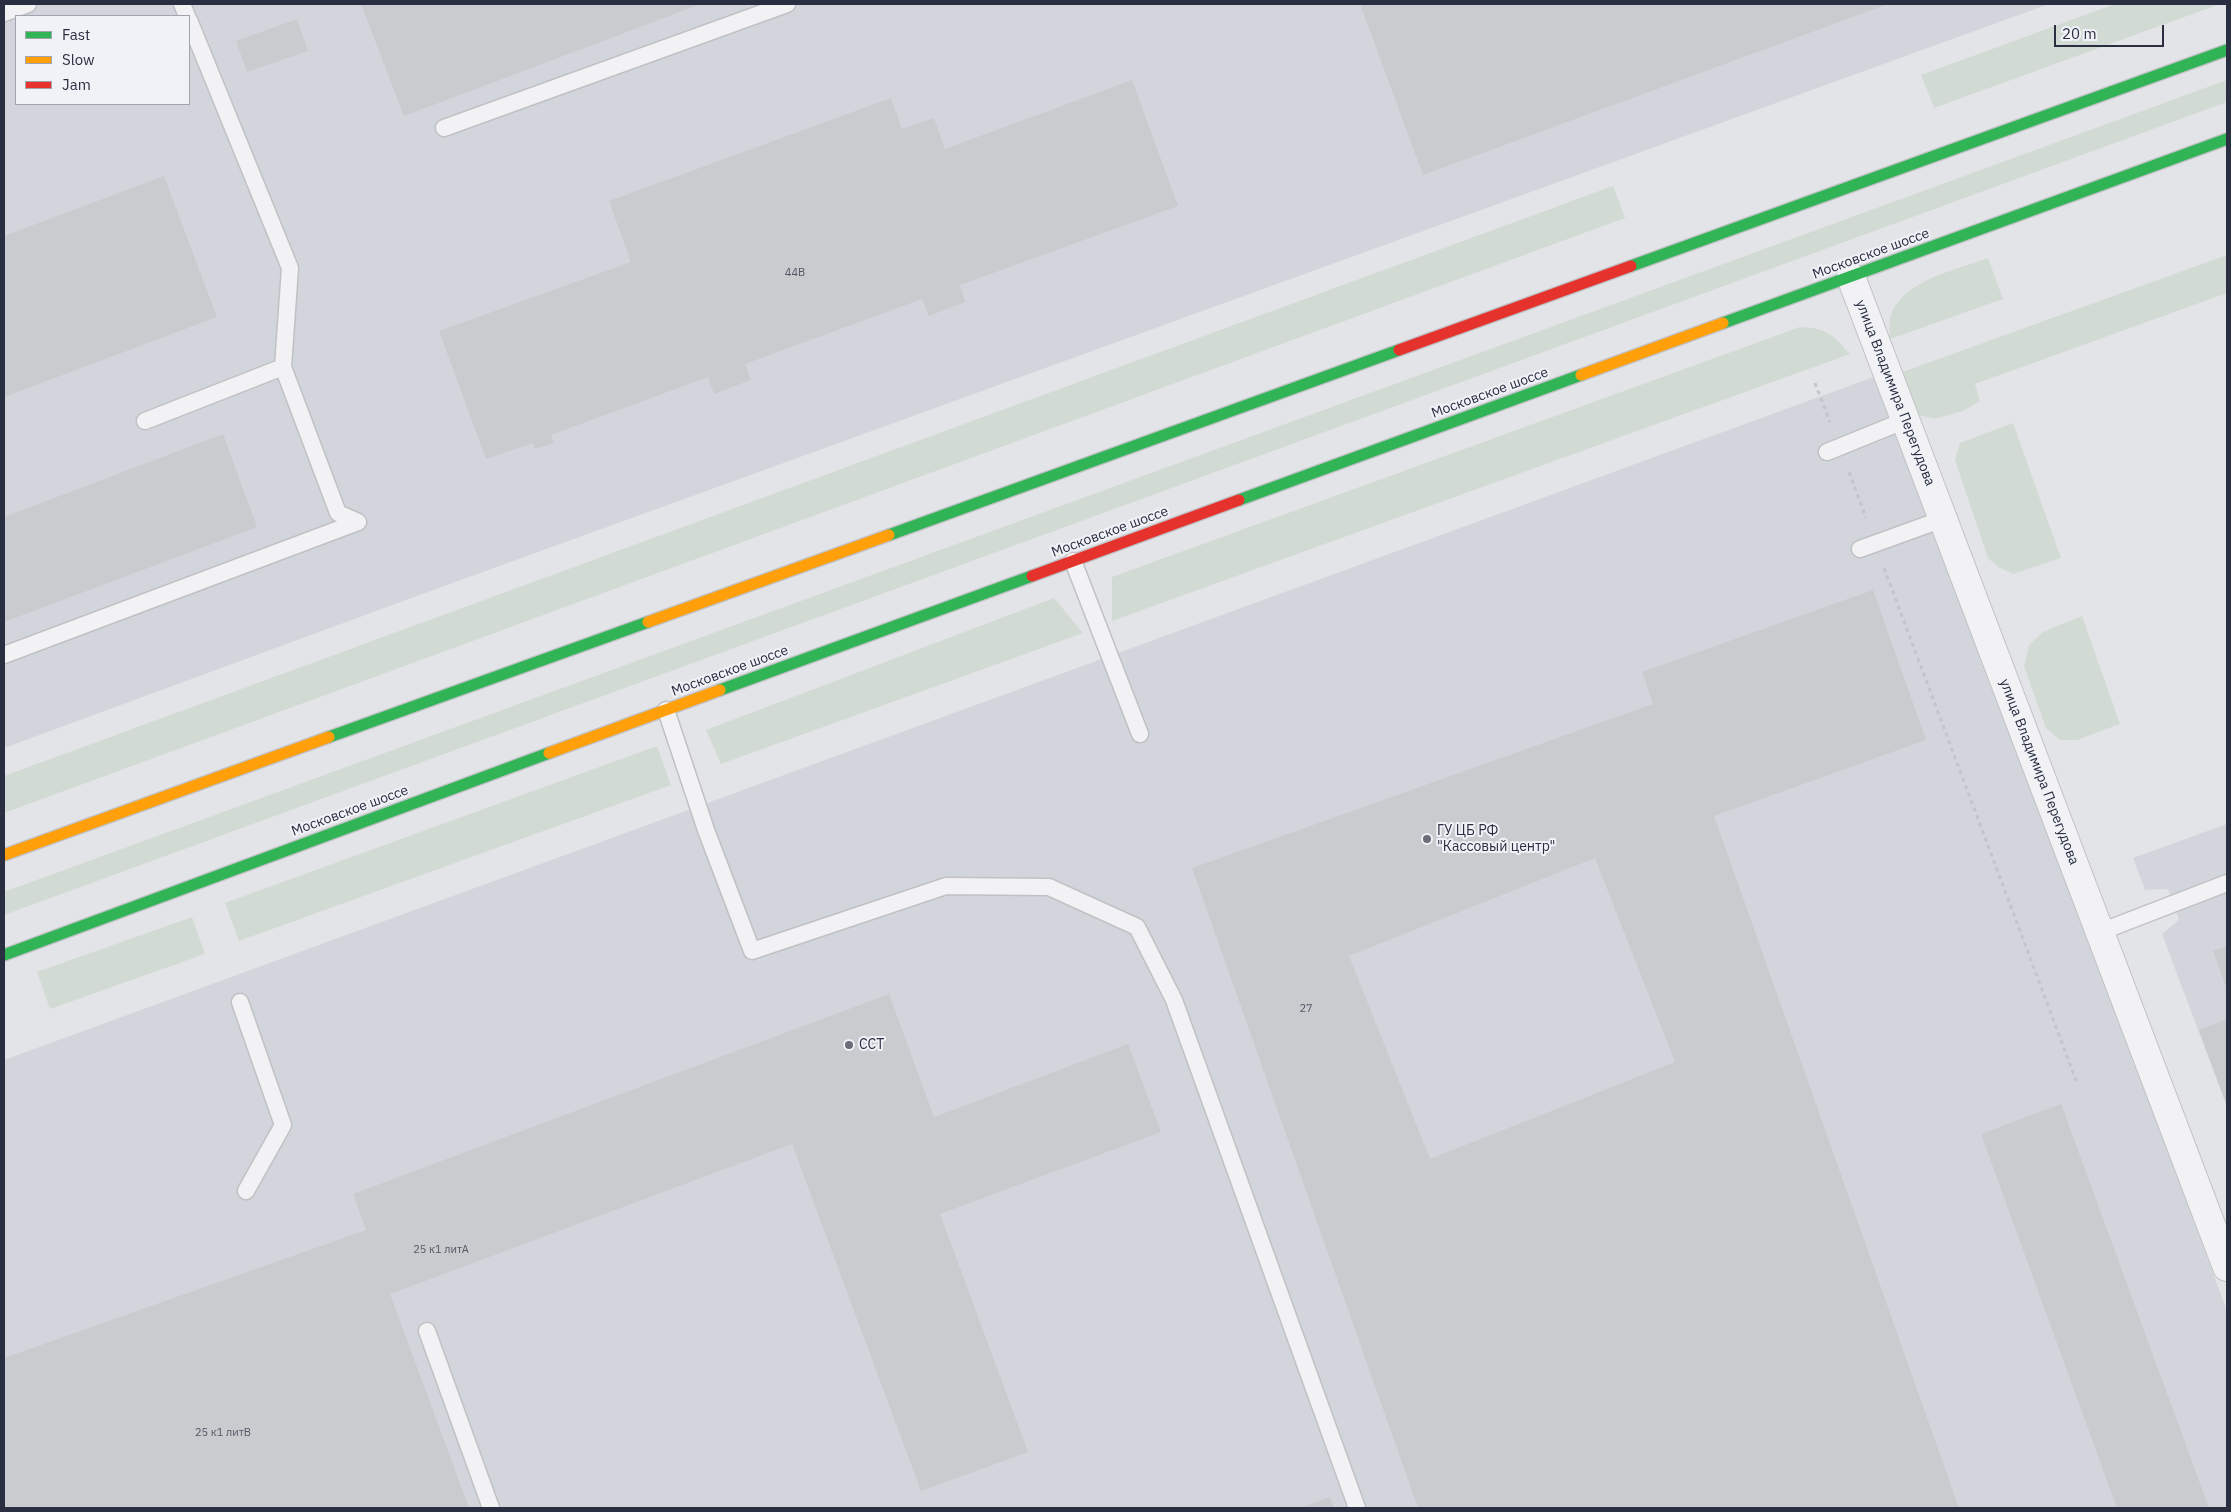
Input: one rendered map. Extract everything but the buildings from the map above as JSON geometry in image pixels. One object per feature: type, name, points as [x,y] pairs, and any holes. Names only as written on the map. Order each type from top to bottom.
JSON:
[{"type":"main road","points":[[4,855],[2227,50]]},
{"type":"main road","name":"Московское шоссе","points":[[4,955],[666,710],[2227,139]]},
{"type":"street","name":"улица Владимира Перегудова","points":[[1851,277],[2227,1267]]},
{"type":"lane","points":[[4,13],[28,4]]},
{"type":"lane","points":[[444,128],[787,4]]},
{"type":"lane","points":[[4,655],[358,522],[338,513],[284,367],[290,268],[190,22]]},
{"type":"lane","points":[[145,421],[284,367]]},
{"type":"lane","points":[[1827,452],[1906,420]]},
{"type":"lane","points":[[1860,549],[1943,518]]},
{"type":"lane","points":[[1073,561],[1140,734]]},
{"type":"lane","points":[[666,710],[706,830],[752,951],[946,886],[1049,887],[1137,927],[1174,1000],[1357,1508]]},
{"type":"lane","points":[[2100,932],[2227,883]]},
{"type":"lane","points":[[240,1002],[283,1125],[246,1192]]},
{"type":"lane","points":[[427,1331],[492,1508]]},
{"type":"path","points":[[1815,383],[1832,430]]},
{"type":"path","points":[[1847,468],[1868,524]]},
{"type":"path","points":[[1883,566],[2076,1083]]},
{"type":"shaded area","points":[[4,4],[2049,4],[425,593],[4,748]]},
{"type":"shaded area","points":[[2115,4],[2220,4],[1934,108],[1921,75]]},
{"type":"shaded area","points":[[2227,80],[2227,102],[4,915],[4,892]]},
{"type":"shaded area","points":[[1613,186],[1625,218],[4,813],[4,776]]},
{"type":"shaded area","points":[[2227,255],[2227,293],[1975,384],[1980,401],[1963,411],[1934,419],[1912,413],[1897,374]]},
{"type":"shaded area","points":[[1988,258],[2003,299],[1890,339],[1890,319],[1895,306],[1904,295],[1930,279]]},
{"type":"shaded area","points":[[1800,327],[1817,329],[1828,333],[1850,354],[1112,621],[1112,577]]},
{"type":"shaded area","points":[[1879,375],[2227,1311],[2227,1508],[4,1508],[4,1060]]},
{"type":"shaded area","points":[[2013,423],[2061,558],[2013,574],[1998,567],[1988,558],[1955,460],[1960,443]]},
{"type":"shaded area","points":[[1054,598],[1083,633],[721,764],[706,730]]},
{"type":"shaded area","points":[[2082,616],[2120,724],[2077,740],[2060,740],[2046,728],[2024,666],[2029,645],[2043,632]]},
{"type":"shaded area","points":[[657,746],[671,785],[239,941],[225,903]]},
{"type":"shaded area","points":[[2227,824],[2227,1107],[2162,934],[2179,920],[2168,889],[2145,890],[2133,858]]},
{"type":"shaded area","points":[[192,917],[205,954],[50,1009],[37,972]]},
{"type":"traffic: fast","points":[[1631,266],[2227,50]]},
{"type":"traffic: fast","points":[[1723,323],[2227,139]]},
{"type":"traffic: fast","points":[[889,535],[1399,350]]},
{"type":"traffic: fast","points":[[1239,500],[1581,375]]},
{"type":"traffic: fast","points":[[720,690],[1032,576]]},
{"type":"traffic: fast","points":[[329,737],[648,622]]},
{"type":"traffic: fast","points":[[4,955],[549,753]]},
{"type":"traffic: slow","points":[[1581,375],[1723,323]]},
{"type":"traffic: slow","points":[[648,622],[889,535]]},
{"type":"traffic: slow","points":[[549,753],[720,690]]},
{"type":"traffic: slow","points":[[4,855],[329,737]]},
{"type":"traffic: jam","points":[[1399,350],[1631,266]]},
{"type":"traffic: jam","points":[[1032,576],[1239,500]]},
{"type":"place","name":"ГУ ЦБ РФ \"Кассовый центр\"","points":[[1427,839]]},
{"type":"place","name":"ССТ","points":[[849,1045]]}]
